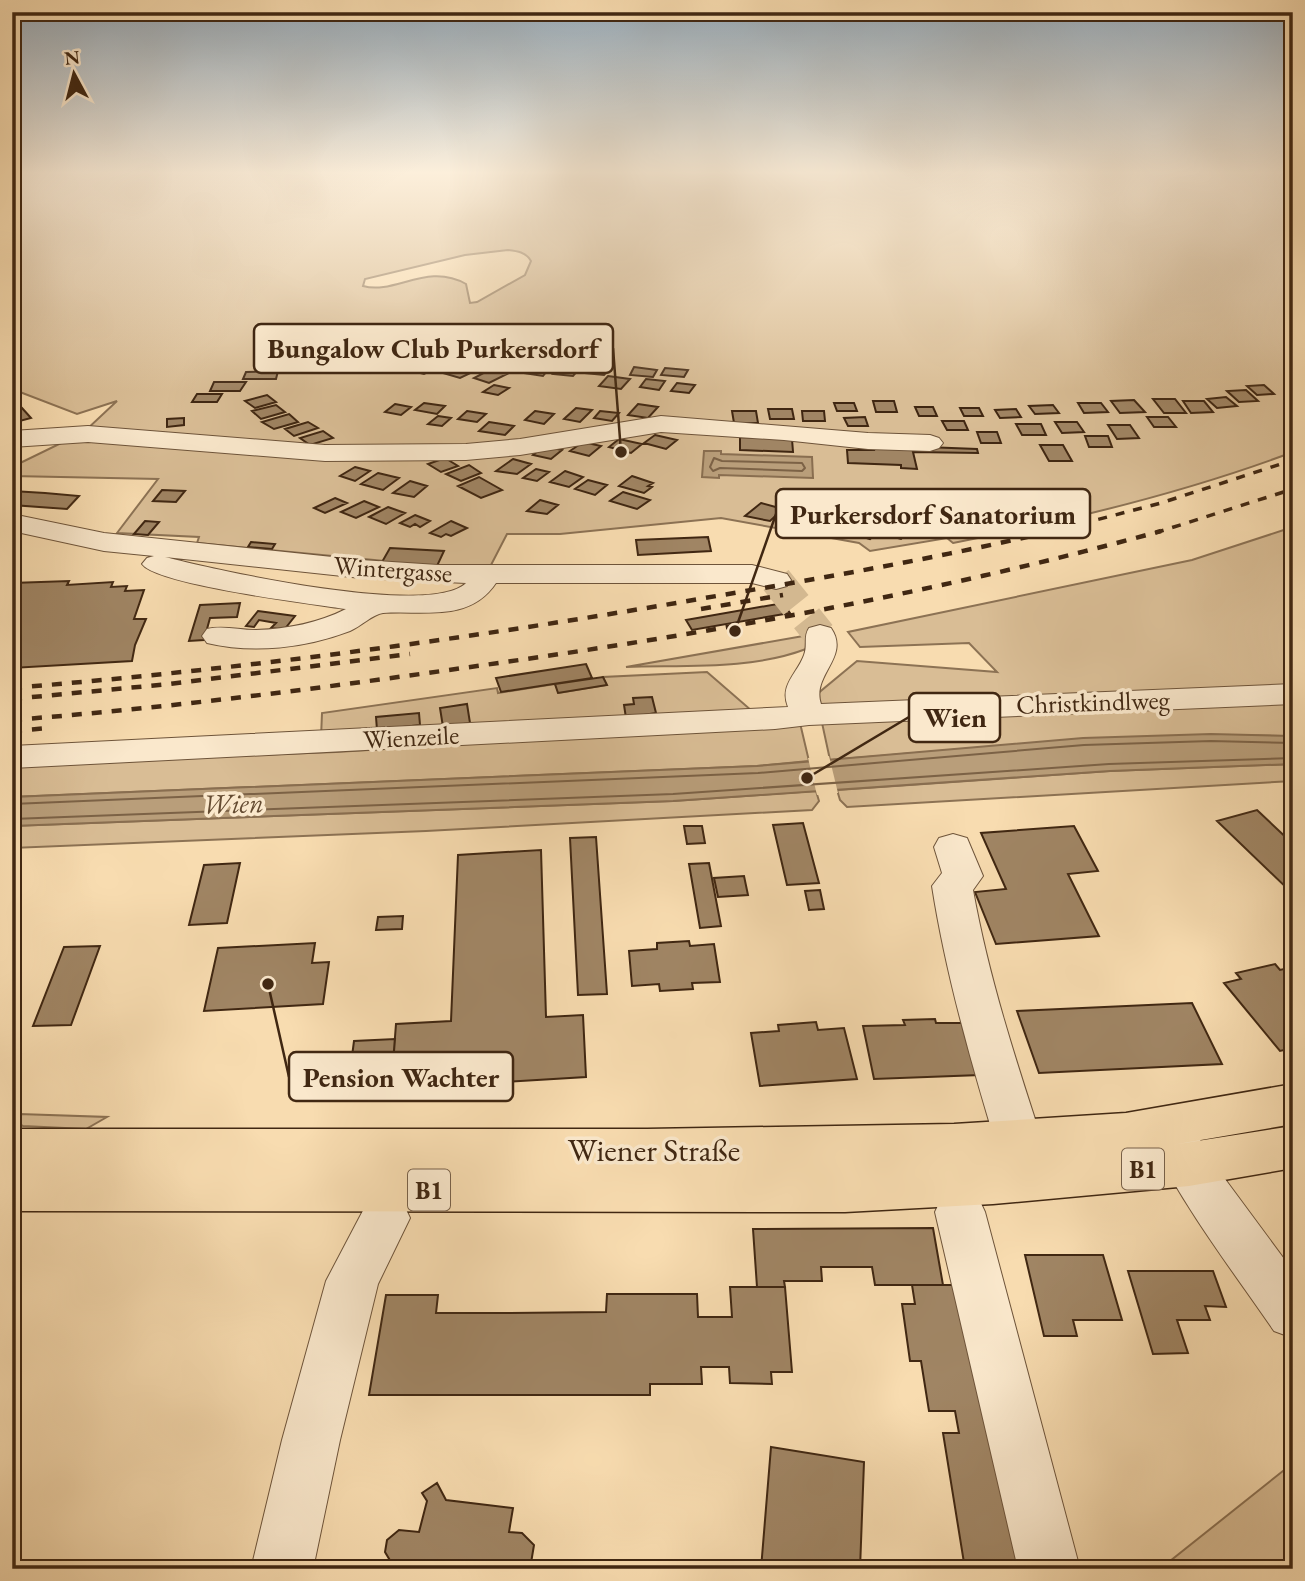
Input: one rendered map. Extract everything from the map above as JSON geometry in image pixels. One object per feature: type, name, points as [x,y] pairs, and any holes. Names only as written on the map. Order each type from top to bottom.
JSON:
[{"type":"main road","name":"Wiener Straße","points":[[1178,1146],[1293,1104]]},
{"type":"main road","name":"Wiener Straße","points":[[12,1189],[845,1190],[1025,1160],[1178,1146],[1293,1147]]},
{"type":"main road","name":"Wiener Straße","points":[[12,1150],[685,1150],[1025,1160]]},
{"type":"street","points":[[12,439],[88,433],[325,453],[453,453],[520,447],[661,424],[784,432],[868,442],[930,443]]},
{"type":"street","name":"Wintergasse","points":[[12,522],[118,543],[361,569],[488,574],[752,574],[776,580]]},
{"type":"street","points":[[118,543],[135,557],[194,575],[373,603],[427,603],[467,597],[480,587],[488,574]]},
{"type":"street","points":[[809,715],[801,698],[806,677],[829,643]]},
{"type":"street","name":"Christkindlweg","points":[[809,715],[1293,694]]},
{"type":"street","name":"Wienzeile","points":[[12,757],[775,719],[809,715]]},
{"type":"street","points":[[953,847],[963,876],[952,886],[960,941],[979,1013],[1025,1160]]},
{"type":"street","points":[[1178,1146],[1207,1194],[1293,1314]]},
{"type":"street","points":[[960,1212],[1049,1569]]},
{"type":"street","points":[[282,1569],[311,1440],[352,1281],[385,1218]]},
{"type":"lane","points":[[218,636],[237,640],[293,635],[348,621],[373,603]]},
{"type":"shaded area","points":[[12,245],[1293,245],[1293,452],[1125,505],[953,543],[947,538],[870,551],[859,543],[721,518],[560,534],[507,534],[491,565],[437,566],[197,543],[199,537],[117,533],[158,479],[12,476],[12,467],[84,432],[117,401],[77,414],[12,389]],"holes":[[[508,250],[518,252],[531,261],[525,275],[477,302],[470,303],[466,284],[438,276],[375,288],[363,286],[365,279],[465,255]]]},
{"type":"shaded area","points":[[1293,527],[1293,736],[1118,739],[830,760],[816,695],[857,661],[997,672],[969,643],[860,647],[848,632],[1192,560]]},
{"type":"shaded area","points":[[809,635],[806,649],[763,660],[718,665],[626,667]]},
{"type":"shaded area","points":[[707,672],[759,717],[321,738],[322,713],[497,688],[498,693],[555,684],[559,693],[606,685],[603,677]]},
{"type":"shaded area","points":[[800,723],[809,761],[757,766],[12,797],[12,764],[336,752]]},
{"type":"shaded area","points":[[1293,764],[1293,781],[847,807],[840,800],[837,790],[1110,771]]},
{"type":"shaded area","points":[[816,791],[819,801],[812,810],[426,831],[12,848],[12,826],[673,801]]},
{"type":"shaded area","points":[[19,1114],[107,1117],[86,1129],[23,1126],[15,1121]]},
{"type":"shaded area","points":[[1293,1463],[1293,1569],[1160,1569]]},
{"type":"water","points":[[704,451],[812,457],[813,478],[719,475],[719,478],[702,477]]},
{"type":"water","points":[[1211,734],[1293,736],[1293,764],[1110,771],[673,801],[12,826],[12,797],[757,766],[1083,738]]},
{"type":"pier","points":[[829,756],[838,793],[817,795],[808,758]]},
{"type":"building","points":[[423,363],[438,367],[424,374],[408,370]]},
{"type":"building","points":[[462,364],[479,369],[460,378],[443,373]]},
{"type":"building","points":[[532,364],[551,366],[543,376],[524,373]]},
{"type":"building","points":[[592,364],[612,366],[604,375],[584,373]]},
{"type":"building","points":[[561,365],[581,367],[573,376],[553,374]]},
{"type":"building","points":[[634,367],[657,370],[653,377],[630,375]]},
{"type":"building","points":[[665,368],[688,370],[684,377],[661,375]]},
{"type":"building","points":[[491,369],[507,374],[489,383],[474,378]]},
{"type":"building","points":[[278,371],[276,379],[243,379],[246,372]]},
{"type":"building","points":[[608,376],[630,379],[621,389],[599,386]]},
{"type":"building","points":[[646,379],[665,381],[659,390],[640,387]]},
{"type":"building","points":[[214,382],[246,382],[240,391],[210,391]]},
{"type":"building","points":[[677,383],[695,385],[689,393],[671,391]]},
{"type":"building","points":[[494,385],[509,388],[498,395],[483,392]]},
{"type":"building","points":[[1264,385],[1274,394],[1257,395],[1247,386]]},
{"type":"building","points":[[1246,390],[1258,401],[1239,402],[1227,391]]},
{"type":"building","points":[[197,394],[222,394],[217,402],[192,402]]},
{"type":"building","points":[[267,395],[276,402],[255,408],[245,401]]},
{"type":"building","points":[[1226,397],[1237,406],[1217,408],[1207,399]]},
{"type":"building","points":[[1153,399],[1175,399],[1186,413],[1164,413]]},
{"type":"building","points":[[1134,400],[1145,412],[1120,413],[1111,401]]},
{"type":"building","points":[[873,401],[894,401],[897,412],[876,412]]},
{"type":"building","points":[[1183,401],[1204,401],[1213,412],[1191,413]]},
{"type":"building","points":[[424,403],[445,406],[437,414],[415,410]]},
{"type":"building","points":[[834,403],[854,403],[857,411],[837,411]]},
{"type":"building","points":[[1078,403],[1101,403],[1108,412],[1084,413]]},
{"type":"building","points":[[395,404],[411,407],[401,415],[385,412]]},
{"type":"building","points":[[638,404],[658,407],[648,418],[628,415]]},
{"type":"building","points":[[276,405],[285,412],[261,419],[252,411]]},
{"type":"building","points":[[1053,405],[1059,413],[1035,414],[1029,406]]},
{"type":"building","points":[[915,407],[933,407],[937,416],[919,416]]},
{"type":"building","points":[[22,408],[31,418],[12,423],[12,411]]},
{"type":"building","points":[[576,408],[592,410],[580,422],[564,419]]},
{"type":"building","points":[[960,408],[979,408],[983,416],[964,416]]},
{"type":"building","points":[[768,409],[792,409],[794,419],[770,419]]},
{"type":"building","points":[[1016,409],[1021,417],[1000,418],[995,410]]},
{"type":"building","points":[[467,411],[486,414],[477,422],[458,419]]},
{"type":"building","points":[[535,411],[554,414],[544,424],[525,420]]},
{"type":"building","points":[[600,411],[619,413],[612,421],[594,418]]},
{"type":"building","points":[[732,411],[756,411],[758,423],[734,423]]},
{"type":"building","points":[[802,411],[824,411],[825,421],[803,421]]},
{"type":"building","points":[[289,414],[298,422],[274,429],[262,422]]},
{"type":"building","points":[[438,416],[451,418],[442,426],[428,424]]},
{"type":"building","points":[[865,417],[868,426],[848,426],[844,418]]},
{"type":"building","points":[[1147,417],[1168,417],[1176,427],[1154,427]]},
{"type":"building","points":[[184,418],[184,425],[167,427],[167,419]]},
{"type":"building","points":[[942,421],[964,421],[968,430],[947,430]]},
{"type":"building","points":[[308,422],[318,428],[294,436],[285,429]]},
{"type":"building","points":[[489,422],[514,426],[505,435],[479,431]]},
{"type":"building","points":[[1055,422],[1077,422],[1084,432],[1062,433]]},
{"type":"building","points":[[1016,424],[1041,424],[1046,435],[1022,435]]},
{"type":"building","points":[[1108,425],[1130,425],[1139,438],[1117,439]]},
{"type":"building","points":[[323,431],[333,438],[310,445],[300,438]]},
{"type":"building","points":[[977,432],[997,432],[1001,443],[981,443]]},
{"type":"building","points":[[655,435],[677,440],[666,449],[644,443]]},
{"type":"building","points":[[1085,436],[1108,436],[1112,447],[1089,447]]},
{"type":"building","points":[[740,437],[792,439],[793,452],[740,450]]},
{"type":"building","points":[[619,439],[642,444],[631,453],[609,447]]},
{"type":"building","points":[[583,442],[601,446],[589,456],[570,451]]},
{"type":"building","points":[[873,445],[977,449],[978,453],[913,452],[917,469],[901,468],[901,465],[848,463],[847,450],[874,450]]},
{"type":"building","points":[[1040,445],[1063,445],[1072,461],[1049,461]]},
{"type":"building","points":[[544,446],[562,450],[551,459],[533,455]]},
{"type":"building","points":[[445,458],[458,466],[441,472],[428,464]]},
{"type":"building","points":[[513,459],[531,464],[517,474],[496,471]]},
{"type":"building","points":[[469,465],[481,473],[461,481],[446,474]]},
{"type":"building","points":[[355,467],[370,471],[355,481],[340,476]]},
{"type":"building","points":[[536,469],[549,472],[537,481],[523,478]]},
{"type":"building","points":[[565,471],[583,477],[569,487],[550,482]]},
{"type":"building","points":[[378,473],[399,478],[383,490],[361,484]]},
{"type":"building","points":[[632,476],[653,483],[648,486],[652,487],[644,493],[619,486]]},
{"type":"building","points":[[479,477],[502,490],[481,498],[458,486]]},
{"type":"building","points":[[588,480],[607,485],[595,495],[575,489]]},
{"type":"building","points":[[410,481],[427,486],[414,497],[393,493]]},
{"type":"building","points":[[162,490],[185,491],[176,502],[153,501]]},
{"type":"building","points":[[12,491],[79,496],[67,509],[12,505]]},
{"type":"building","points":[[623,492],[650,500],[637,509],[610,501]]},
{"type":"building","points":[[335,498],[347,503],[325,513],[314,508]]},
{"type":"building","points":[[540,500],[558,505],[547,514],[527,511]]},
{"type":"building","points":[[364,501],[379,507],[356,518],[341,512]]},
{"type":"building","points":[[761,503],[783,509],[770,521],[745,516]]},
{"type":"building","points":[[388,507],[405,513],[386,524],[369,517]]},
{"type":"building","points":[[415,515],[430,521],[420,527],[400,523]]},
{"type":"building","points":[[861,516],[887,523],[870,539],[844,531]]},
{"type":"building","points":[[145,521],[159,522],[148,535],[134,534]]},
{"type":"building","points":[[451,521],[467,528],[451,536],[446,534],[441,537],[430,533]]},
{"type":"building","points":[[897,521],[915,526],[901,539],[883,534]]},
{"type":"building","points":[[708,537],[711,551],[638,555],[636,540]]},
{"type":"building","points":[[251,542],[275,544],[272,549],[248,547]]},
{"type":"building","points":[[390,548],[444,551],[437,566],[382,562]]},
{"type":"building","points":[[69,581],[67,585],[113,582],[111,587],[127,586],[125,591],[144,590],[134,619],[146,619],[135,645],[132,661],[12,668],[12,583]]},
{"type":"building","points":[[240,603],[237,617],[210,618],[204,640],[189,641],[200,605]]},
{"type":"building","points":[[783,603],[790,613],[692,630],[686,620]]},
{"type":"building","points":[[258,611],[295,616],[284,630],[271,628],[276,623],[259,620],[254,627],[246,626]]},
{"type":"building","points":[[586,664],[592,678],[501,692],[496,678]]},
{"type":"building","points":[[603,677],[607,685],[558,693],[555,684]]},
{"type":"building","points":[[652,697],[656,713],[626,718],[624,705],[634,704],[633,698]]},
{"type":"building","points":[[467,704],[470,723],[443,727],[440,708]]},
{"type":"building","points":[[419,713],[420,725],[377,730],[376,717]]},
{"type":"building","points":[[1257,810],[1293,844],[1293,894],[1217,821]]},
{"type":"building","points":[[803,823],[819,883],[787,885],[773,825]]},
{"type":"building","points":[[684,826],[702,826],[705,843],[687,844]]},
{"type":"building","points":[[1074,826],[1098,871],[1068,874],[1099,936],[996,944],[975,892],[1006,889],[981,833]]},
{"type":"building","points":[[596,837],[607,994],[578,995],[570,838]]},
{"type":"building","points":[[541,850],[546,1017],[583,1015],[586,1077],[391,1089],[396,1024],[451,1021],[458,855]]},
{"type":"building","points":[[240,863],[227,923],[189,925],[204,865]]},
{"type":"building","points":[[709,863],[721,926],[700,928],[689,864]]},
{"type":"building","points":[[744,876],[748,895],[718,897],[714,878]]},
{"type":"building","points":[[820,890],[824,909],[809,910],[805,891]]},
{"type":"building","points":[[403,916],[402,929],[376,930],[378,917]]},
{"type":"building","points":[[689,941],[690,946],[714,944],[720,982],[692,983],[693,989],[660,991],[659,984],[632,986],[629,951],[657,949],[657,943]]},
{"type":"building","points":[[315,943],[312,963],[329,962],[323,1004],[204,1011],[218,948]]},
{"type":"building","points":[[100,946],[71,1025],[33,1026],[64,947]]},
{"type":"building","points":[[1275,964],[1280,970],[1293,967],[1293,1048],[1280,1051],[1224,983],[1241,979],[1236,973]]},
{"type":"building","points":[[1192,1003],[1222,1064],[1039,1073],[1017,1011]]},
{"type":"building","points":[[935,1019],[936,1023],[965,1023],[980,1075],[874,1079],[863,1026],[905,1025],[903,1020]]},
{"type":"building","points":[[816,1022],[818,1030],[844,1028],[857,1079],[760,1086],[751,1033],[779,1031],[778,1025]]},
{"type":"building","points":[[395,1039],[392,1076],[349,1079],[354,1041]]},
{"type":"building","points":[[933,1228],[943,1285],[875,1285],[872,1267],[821,1267],[822,1281],[784,1281],[785,1287],[757,1287],[753,1229]]},
{"type":"building","points":[[1025,1255],[1103,1255],[1122,1320],[1073,1320],[1077,1336],[1044,1336]]},
{"type":"building","points":[[1128,1271],[1213,1271],[1226,1307],[1205,1306],[1210,1320],[1177,1320],[1188,1353],[1153,1354]]},
{"type":"building","points":[[912,1285],[968,1285],[1023,1569],[965,1569],[943,1433],[959,1433],[955,1411],[929,1411],[921,1361],[910,1361],[902,1304],[915,1304]]},
{"type":"building","points":[[730,1287],[785,1287],[792,1372],[771,1372],[772,1384],[730,1383],[729,1367],[701,1367],[702,1384],[650,1384],[650,1395],[369,1395],[386,1295],[438,1295],[436,1313],[510,1313],[606,1312],[607,1294],[697,1294],[698,1317],[732,1317]]},
{"type":"building","points":[[771,1447],[864,1462],[860,1569],[761,1569]]},
{"type":"building","points":[[437,1483],[446,1500],[513,1508],[509,1532],[522,1533],[534,1545],[530,1569],[401,1569],[402,1564],[391,1562],[385,1552],[387,1540],[399,1530],[419,1532],[427,1501],[422,1493]]},
{"type":"tunnel","points":[[776,580],[820,635]]},
{"type":"railway","points":[[1046,533],[1161,503],[1293,460]]},
{"type":"railway","points":[[1155,533],[1293,489]]},
{"type":"railway","points":[[12,688],[273,662],[619,613],[836,575],[1053,531]]},
{"type":"railway","points":[[12,720],[303,690],[735,626],[907,593],[1161,531]]},
{"type":"railway","points":[[701,609],[783,595]]},
{"type":"railway","points":[[12,699],[169,684],[410,654]]},
{"type":"railway","points":[[12,731],[49,728]]},
{"type":"place","name":"Bungalow Club Purkersdorf","points":[[621,452]]},
{"type":"place","name":"Purkersdorf Sanatorium","points":[[735,631]]},
{"type":"place","name":"Wien","points":[[807,778]]},
{"type":"place","name":"Pension Wachter","points":[[268,984]]}]
